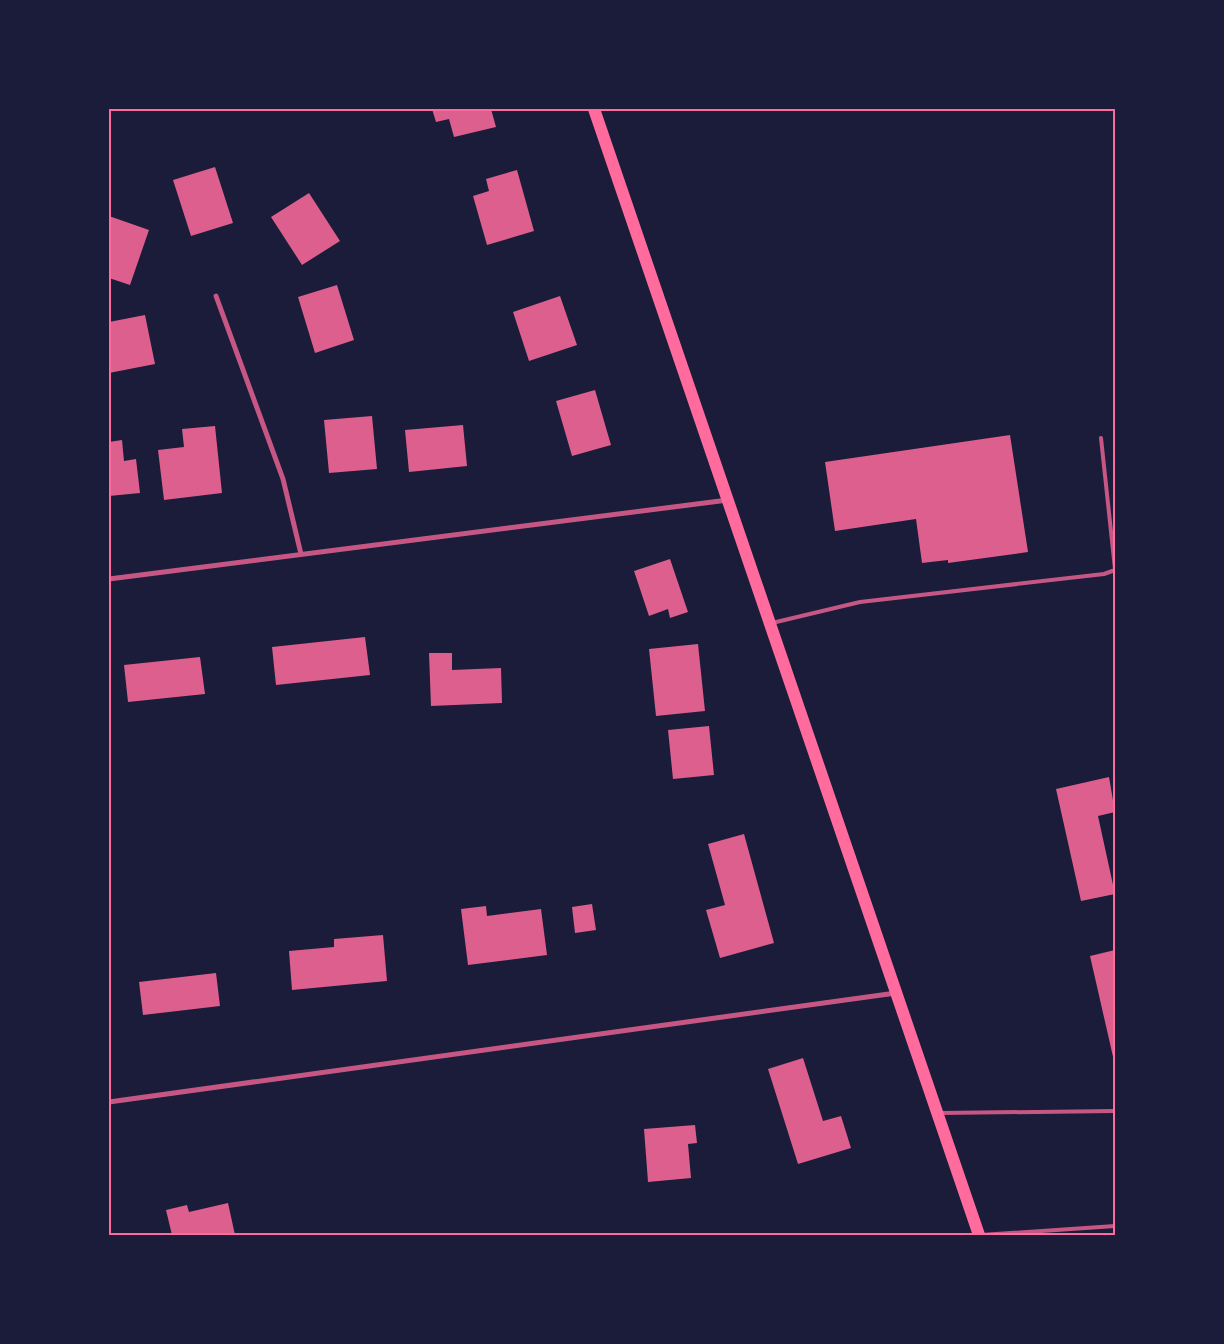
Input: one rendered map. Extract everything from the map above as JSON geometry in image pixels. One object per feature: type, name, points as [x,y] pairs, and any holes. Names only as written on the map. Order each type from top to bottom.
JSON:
[{"type":"main road","points":[[594,109],[979,1235]]},
{"type":"street","points":[[216,296],[283,479],[301,554]]},
{"type":"street","points":[[109,579],[728,500]]},
{"type":"street","points":[[109,1102],[896,992]]},
{"type":"lane","points":[[770,623],[860,602],[1104,574],[1115,569],[1101,438]]},
{"type":"lane","points":[[938,1113],[1115,1111]]},
{"type":"lane","points":[[979,1235],[1115,1226]]},
{"type":"building","points":[[432,109],[491,109],[496,127],[454,137],[449,119],[436,122]]},
{"type":"building","points":[[215,167],[233,223],[191,236],[173,180]]},
{"type":"building","points":[[517,170],[534,231],[487,245],[473,196],[489,191],[486,179]]},
{"type":"building","points":[[309,193],[340,241],[302,265],[271,217]]},
{"type":"building","points":[[109,216],[149,230],[130,285],[109,278]]},
{"type":"building","points":[[337,285],[354,340],[315,353],[298,297]]},
{"type":"building","points":[[560,296],[577,345],[529,361],[513,312]]},
{"type":"building","points":[[145,315],[155,364],[109,373],[109,322]]},
{"type":"building","points":[[595,390],[611,445],[572,456],[556,401]]},
{"type":"building","points":[[372,416],[377,469],[329,473],[324,420]]},
{"type":"building","points":[[463,425],[467,466],[409,472],[405,430]]},
{"type":"building","points":[[215,426],[222,493],[164,500],[158,450],[184,447],[182,429]]},
{"type":"building","points":[[1010,435],[1028,552],[948,563],[948,560],[922,563],[916,519],[835,531],[825,462]]},
{"type":"building","points":[[122,440],[124,461],[136,459],[140,493],[109,496],[109,442]]},
{"type":"building","points":[[670,559],[688,612],[670,618],[668,609],[649,616],[634,571]]},
{"type":"building","points":[[365,637],[370,675],[276,685],[272,647]]},
{"type":"building","points":[[698,644],[705,711],[656,716],[649,649]]},
{"type":"building","points":[[429,653],[452,653],[452,670],[501,668],[502,703],[431,706]]},
{"type":"building","points":[[200,657],[205,694],[128,702],[124,665]]},
{"type":"building","points":[[709,726],[714,775],[673,779],[668,730]]},
{"type":"building","points":[[1109,777],[1115,812],[1098,816],[1115,894],[1081,901],[1056,789]]},
{"type":"building","points":[[744,834],[774,943],[720,958],[706,910],[725,905],[708,844]]},
{"type":"building","points":[[592,904],[596,930],[575,933],[572,907]]},
{"type":"building","points":[[486,906],[487,916],[541,909],[547,955],[468,965],[461,909]]},
{"type":"building","points":[[383,935],[387,981],[292,990],[289,951],[334,947],[334,939]]},
{"type":"building","points":[[1115,950],[1115,1061],[1114,1061],[1090,956]]},
{"type":"building","points":[[216,973],[220,1006],[143,1015],[139,982]]},
{"type":"building","points":[[803,1058],[823,1121],[841,1116],[851,1148],[798,1164],[768,1069]]},
{"type":"building","points":[[695,1125],[697,1143],[688,1144],[691,1178],[648,1182],[644,1129]]},
{"type":"building","points":[[228,1203],[235,1235],[172,1235],[166,1210],[187,1205],[189,1212]]}]
